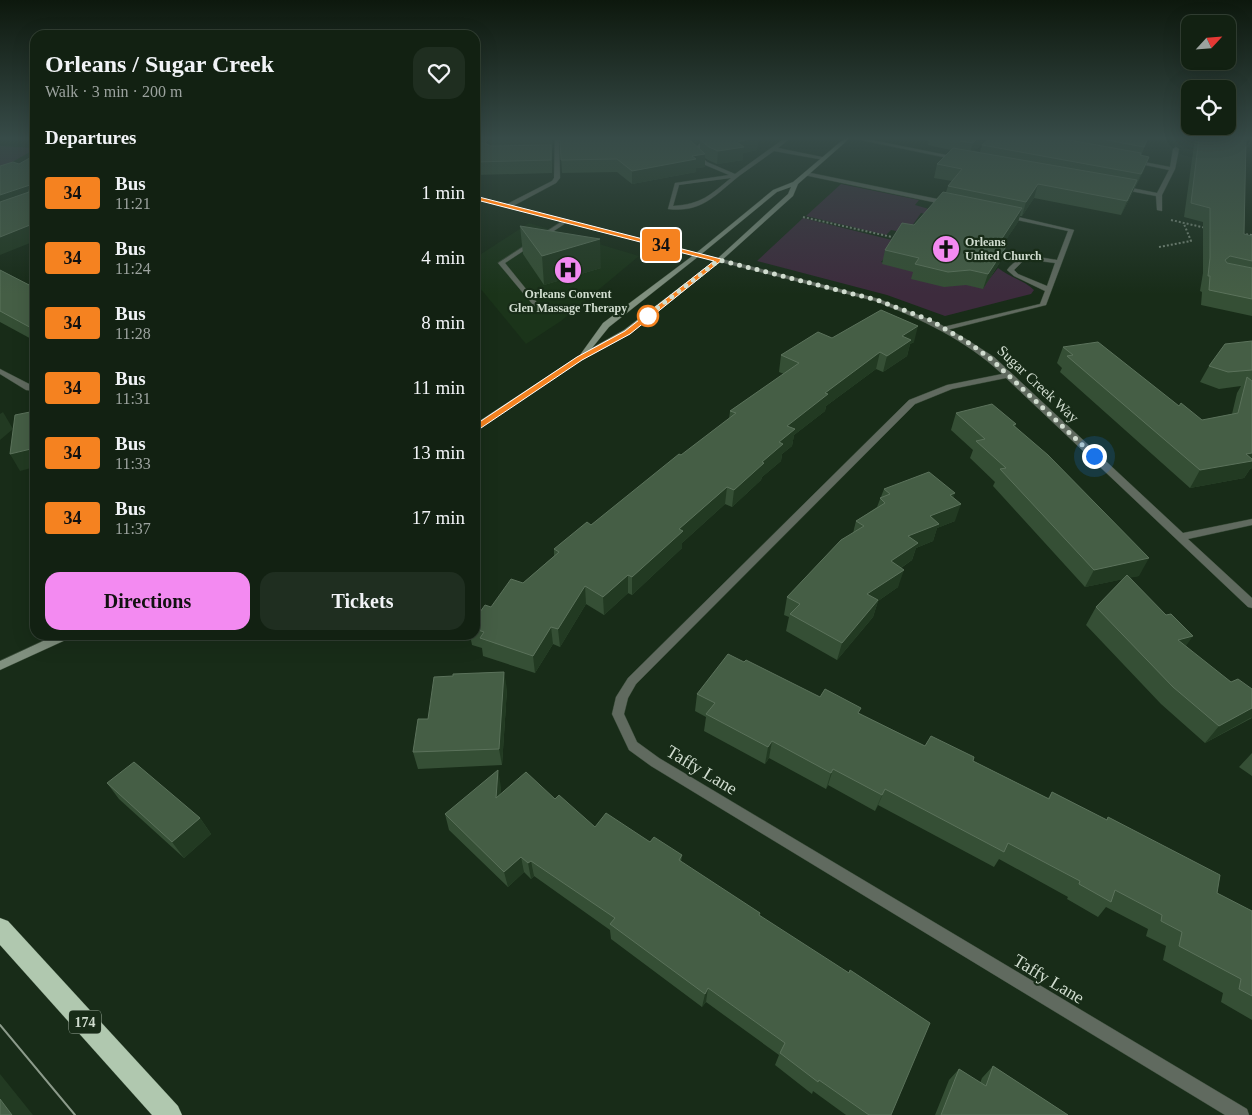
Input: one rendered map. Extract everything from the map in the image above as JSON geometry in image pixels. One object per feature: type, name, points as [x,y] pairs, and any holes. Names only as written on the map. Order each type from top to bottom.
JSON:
[{"type":"highway","name":"174","points":[[0,928],[169,1115]]},
{"type":"main road","points":[[579,358],[606,325],[777,190]]},
{"type":"main road","points":[[480,425],[579,358],[627,332],[719,260],[792,194],[793,190]]},
{"type":"main road","points":[[0,666],[55,640]]},
{"type":"street","points":[[508,206],[539,190]]},
{"type":"street","points":[[675,190],[670,208],[688,207],[706,201],[719,190]]},
{"type":"street","points":[[883,190],[955,205]]},
{"type":"street","points":[[1133,190],[1159,195]]},
{"type":"street","points":[[1160,210],[1159,195],[1161,190]]},
{"type":"street","name":"Sugar Creek Way","points":[[480,199],[877,300],[930,320],[976,348],[1008,375],[1252,604]]},
{"type":"street","points":[[946,329],[1043,305],[1071,230],[994,213]]},
{"type":"street","points":[[536,305],[501,263],[566,221]]},
{"type":"street","points":[[1048,290],[1016,275],[1010,270],[1014,262],[1023,258],[1059,262]]},
{"type":"street","points":[[0,371],[30,388]]},
{"type":"street","name":"Taffy Lane","points":[[1008,375],[950,387],[912,402],[632,681],[622,697],[618,714],[633,746],[656,762],[1241,1115]]},
{"type":"street","points":[[1180,537],[1252,522]]},
{"type":"path","points":[[1160,210],[1162,218],[1213,229]]},
{"type":"path","points":[[803,217],[892,237]]},
{"type":"path","points":[[1159,247],[1191,241],[1184,224]]},
{"type":"path","points":[[1242,234],[1252,235]]},
{"type":"shaded area","points":[[834,190],[870,190],[919,200],[915,205],[929,209],[926,214],[921,213],[907,233],[891,230],[886,235],[806,216]]},
{"type":"shaded area","points":[[803,218],[900,242],[881,262],[983,287],[998,268],[1034,290],[1031,294],[945,316],[887,295],[757,261]]},
{"type":"shaded area","points":[[529,223],[639,256],[561,321],[526,344],[480,288],[480,255]]},
{"type":"building","points":[[0,190],[15,190],[0,195]]},
{"type":"building","points":[[30,190],[30,225],[0,237],[0,202]]},
{"type":"building","points":[[968,190],[1034,190],[1026,202]]},
{"type":"building","points":[[1070,190],[1132,190],[1127,201]]},
{"type":"building","points":[[1193,190],[1245,190],[1244,234],[1252,236],[1252,261],[1230,256],[1225,260],[1227,263],[1252,268],[1252,299],[1209,290],[1210,208],[1191,203]]},
{"type":"building","name":"Orleans United Church","points":[[943,192],[1022,208],[999,243],[1007,245],[988,274],[970,270],[948,272],[915,264],[919,258],[885,250],[902,223],[914,225]]},
{"type":"building","points":[[520,226],[600,239],[542,256]]},
{"type":"building","points":[[0,270],[30,285],[30,327],[0,311]]},
{"type":"building","points":[[881,310],[918,326],[902,336],[911,340],[887,356],[880,352],[825,393],[828,394],[787,426],[795,429],[779,442],[783,444],[762,462],[764,463],[734,490],[727,487],[679,529],[683,531],[632,577],[628,575],[603,597],[585,586],[558,629],[551,627],[533,656],[480,638],[484,632],[480,631],[480,612],[485,605],[491,607],[511,579],[523,583],[559,552],[554,549],[587,522],[591,525],[679,454],[681,455],[736,413],[730,411],[799,363],[781,355],[818,332],[832,338]]},
{"type":"building","points":[[1252,341],[1252,370],[1228,372],[1209,366],[1225,344]]},
{"type":"building","points":[[1098,342],[1179,406],[1181,403],[1202,420],[1238,413],[1247,377],[1252,381],[1252,453],[1246,454],[1252,461],[1200,470],[1067,356],[1073,355],[1063,347]]},
{"type":"building","points":[[992,404],[1048,455],[1149,558],[1094,570],[1000,469],[1006,468],[976,441],[985,439],[956,413]]},
{"type":"building","points":[[30,412],[30,449],[10,454],[15,415]]},
{"type":"building","points":[[929,472],[955,493],[950,495],[961,504],[930,516],[939,524],[908,536],[918,543],[891,561],[904,570],[867,594],[878,600],[842,643],[790,614],[800,604],[787,597],[841,540],[864,526],[856,521],[885,503],[880,498],[890,494],[884,489]]},
{"type":"building","points":[[1127,575],[1166,615],[1171,614],[1193,636],[1178,640],[1231,682],[1238,679],[1252,689],[1252,708],[1219,726],[1173,687],[1096,607]]},
{"type":"building","points":[[728,654],[744,662],[746,660],[820,697],[825,689],[861,708],[858,713],[925,746],[931,736],[974,757],[973,761],[1049,799],[1052,792],[1107,820],[1108,817],[1220,875],[1217,893],[1252,911],[1252,996],[1239,989],[1241,979],[1179,946],[1182,932],[1161,921],[1162,915],[1115,890],[1111,902],[1079,884],[1080,881],[1008,843],[1004,852],[885,789],[882,795],[833,769],[831,773],[772,741],[768,747],[706,714],[715,703],[697,694]]},
{"type":"building","points":[[504,672],[499,749],[413,752],[418,719],[428,719],[434,677],[453,676],[453,674]]},
{"type":"building","points":[[134,762],[200,818],[172,842],[107,783]]},
{"type":"building","points":[[498,770],[496,798],[526,772],[555,799],[559,795],[595,827],[606,813],[650,842],[654,837],[682,855],[679,860],[760,913],[759,915],[849,973],[850,970],[930,1023],[891,1115],[869,1115],[819,1080],[818,1082],[780,1053],[785,1043],[708,988],[705,994],[610,924],[615,918],[531,861],[528,863],[521,857],[504,872],[445,814]]},
{"type":"building","points":[[993,1066],[1068,1115],[941,1115],[959,1069],[986,1086]]},
{"type":"building","points":[[0,1099],[12,1115],[0,1115]]},
{"type":"tram line","points":[[0,1025],[75,1115]]},
{"type":"bus line","name":"34","points":[[480,199],[719,260],[627,332],[579,358],[560,373],[480,425]]},
{"type":"place","name":"Orleans United Church","points":[[946,249]]},
{"type":"place","name":"Orleans Convent Glen Massage Therapy","points":[[568,270]]},
{"type":"route","points":[[648,316],[642,320],[719,260],[877,300],[930,320],[969,343],[991,359],[1094,456]]}]
